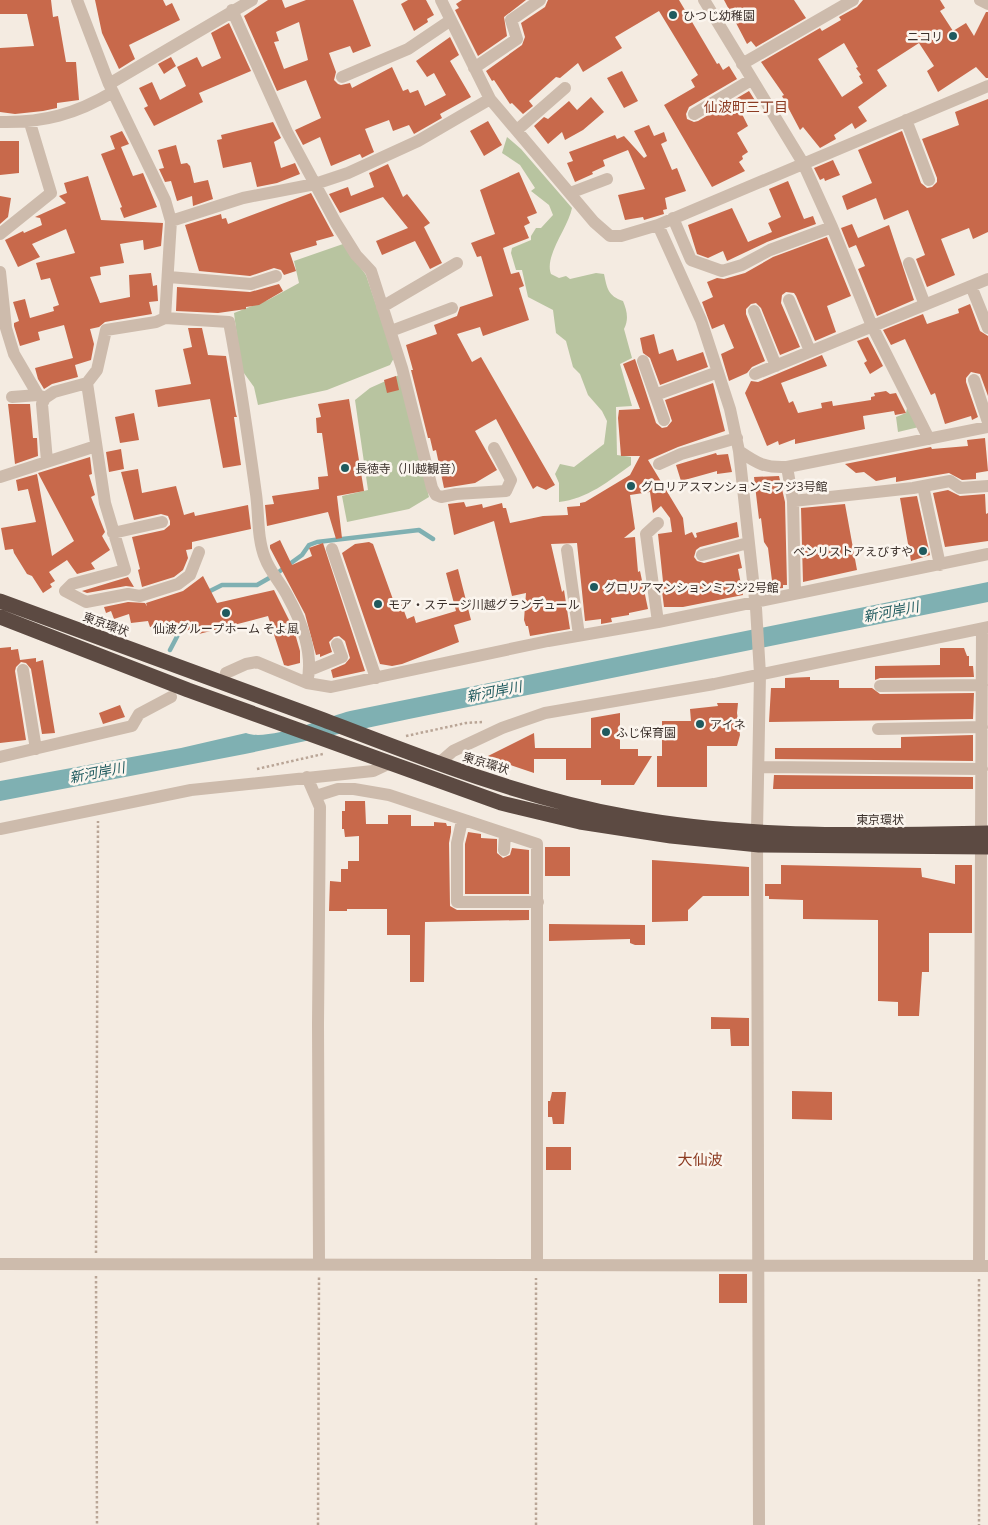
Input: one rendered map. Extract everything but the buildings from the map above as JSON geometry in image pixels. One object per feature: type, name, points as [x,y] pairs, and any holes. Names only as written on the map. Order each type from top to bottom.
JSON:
[{"type":"highway","name":"東京環状","points":[[0,600],[250,693],[401,743],[438,764],[508,786],[628,817],[758,838]]},
{"type":"highway","name":"東京環状","points":[[0,617],[216,700],[501,803],[580,822],[671,836],[758,838],[857,834],[985,840]]},
{"type":"street","points":[[0,122],[30,123],[75,112],[232,10],[252,0]]},
{"type":"street","points":[[442,0],[490,99],[594,222],[610,236],[621,236],[658,225],[988,86]]},
{"type":"street","points":[[474,68],[517,39],[511,20],[540,0]]},
{"type":"street","points":[[704,0],[803,163],[832,227],[872,326],[929,439]]},
{"type":"street","points":[[742,64],[853,0]]},
{"type":"street","points":[[980,0],[988,4]]},
{"type":"street","points":[[81,1],[111,88],[165,200],[171,220],[165,318]]},
{"type":"street","points":[[232,10],[287,132],[336,223],[356,255],[371,271],[391,331],[432,488],[436,495],[441,497],[456,494],[506,491],[511,480],[494,448]]},
{"type":"street","points":[[342,77],[408,49],[451,20]]},
{"type":"street","points":[[694,114],[751,80]]},
{"type":"street","points":[[517,130],[565,88]]},
{"type":"street","points":[[171,220],[243,198],[315,184],[348,173],[418,141],[490,99]]},
{"type":"street","points":[[906,120],[928,180]]},
{"type":"street","points":[[0,234],[51,193],[30,123]]},
{"type":"street","points":[[570,193],[607,179]]},
{"type":"street","points":[[673,218],[691,260],[722,271],[742,265],[770,250],[832,227]]},
{"type":"street","points":[[658,225],[701,320],[737,438],[755,605],[760,670],[758,838],[759,1525]]},
{"type":"street","points":[[382,307],[457,263]]},
{"type":"street","points":[[909,263],[925,305]]},
{"type":"street","points":[[0,272],[3,328],[14,354],[42,396],[47,461]]},
{"type":"street","points":[[169,277],[251,284],[276,276]]},
{"type":"street","points":[[755,374],[988,279]]},
{"type":"street","points":[[971,286],[988,328]]},
{"type":"street","points":[[789,300],[810,351]]},
{"type":"street","points":[[391,331],[452,308]]},
{"type":"street","points":[[754,312],[776,366]]},
{"type":"street","points":[[12,397],[42,396],[87,383],[97,370],[106,330],[165,318],[229,322],[241,391],[260,539],[264,557],[296,614],[311,660],[307,683]]},
{"type":"street","points":[[643,361],[664,420]]},
{"type":"street","points":[[655,395],[718,372]]},
{"type":"street","points":[[974,380],[988,422]]},
{"type":"street","points":[[87,383],[105,503],[124,570],[72,584],[65,591],[86,602],[128,594],[140,596],[178,584],[190,575],[199,552]]},
{"type":"street","points":[[739,451],[759,465],[771,468],[788,467],[988,427]]},
{"type":"street","points":[[659,464],[680,454],[737,438]]},
{"type":"street","points":[[0,477],[96,446]]},
{"type":"street","points":[[788,467],[793,501],[795,593]]},
{"type":"street","points":[[793,501],[923,486],[950,481],[960,488],[988,486]]},
{"type":"street","points":[[923,486],[940,565]]},
{"type":"street","points":[[113,533],[162,522]]},
{"type":"street","points":[[658,523],[646,534],[658,622]]},
{"type":"street","points":[[702,554],[748,542]]},
{"type":"street","points":[[332,549],[376,678]]},
{"type":"street","points":[[567,550],[579,635]]},
{"type":"street","points":[[226,673],[246,664],[257,662],[307,683],[331,687],[579,635],[755,605],[795,593],[988,554]]},
{"type":"street","points":[[0,1264],[319,1263],[984,1266],[985,840],[982,769],[982,685],[985,628],[545,713],[502,728],[453,751],[438,764]]},
{"type":"street","points":[[310,670],[342,658],[337,644]]},
{"type":"street","points":[[22,670],[36,749]]},
{"type":"street","points":[[880,686],[982,685]]},
{"type":"street","points":[[0,756],[135,726],[139,714],[171,697]]},
{"type":"street","points":[[878,729],[982,727]]},
{"type":"street","points":[[0,828],[191,790],[373,771],[390,763]]},
{"type":"street","points":[[759,767],[982,769]]},
{"type":"street","points":[[307,777],[320,806],[318,1024],[319,1263]]},
{"type":"street","points":[[316,796],[338,789],[363,790],[390,795],[462,821],[538,844],[536,1264]]},
{"type":"street","points":[[462,821],[457,843],[457,902],[538,902]]},
{"type":"street","points":[[504,850],[505,834]]},
{"type":"path","points":[[401,743],[466,723],[491,722]]},
{"type":"path","points":[[308,757],[327,753]]},
{"type":"path","points":[[96,810],[97,1525]]},
{"type":"path","points":[[318,1525],[319,1263]]},
{"type":"path","points":[[536,1264],[536,1525]]},
{"type":"path","points":[[979,1525],[984,1266]]},
{"type":"green space","points":[[507,137],[521,149],[572,208],[551,259],[551,274],[559,278],[566,276],[570,279],[596,273],[604,274],[609,291],[614,297],[623,301],[627,315],[624,329],[632,358],[620,364],[632,406],[616,407],[617,455],[631,457],[631,465],[588,493],[559,502],[559,483],[555,474],[560,464],[574,467],[604,444],[607,421],[602,411],[588,395],[580,374],[573,367],[566,341],[556,333],[553,310],[528,297],[522,270],[516,270],[511,253],[512,248],[531,240],[531,236],[536,228],[541,228],[553,215],[549,205],[531,191],[535,188],[520,165],[502,153]]},
{"type":"green space","points":[[343,244],[366,275],[394,358],[390,365],[327,390],[258,405],[254,387],[241,369],[234,313],[268,300],[299,283],[294,261]]},
{"type":"green space","points":[[399,375],[429,497],[409,509],[347,522],[342,496],[368,490],[355,400],[370,388]]},
{"type":"green space","points":[[907,408],[919,427],[898,432],[896,417],[906,413]]},
{"type":"water","name":"新河岸川","points":[[988,582],[988,602],[245,754],[0,801],[0,781],[181,748],[246,733],[256,735],[282,732],[350,711]]},
{"type":"waterway","points":[[280,571],[302,555],[309,545],[317,542],[419,530],[433,539]]},
{"type":"waterway","points":[[206,593],[222,585],[257,585],[271,577]]},
{"type":"waterway","points":[[170,650],[181,629]]},
{"type":"place","name":"ひつじ幼稚園","points":[[673,15]]},
{"type":"place","name":"ニコリ","points":[[953,36]]},
{"type":"place","name":"長徳寺（川越観音）","points":[[345,468]]},
{"type":"place","name":"グロリアスマンションミフジ3号館","points":[[631,486]]},
{"type":"place","name":"ベンリストアえびすや","points":[[923,551]]},
{"type":"place","name":"グロリアマンションミフジ2号館","points":[[594,587]]},
{"type":"place","name":"モア・ステージ川越グランデュール","points":[[378,604]]},
{"type":"place","name":"仙波グループホーム そよ風","points":[[226,613]]},
{"type":"place","name":"アイネ","points":[[700,724]]},
{"type":"place","name":"ふじ保育園","points":[[606,732]]},
{"type":"district","name":"仙波町三丁目","points":[[746,106]]},
{"type":"district","name":"大仙波","points":[[700,1159]]}]
